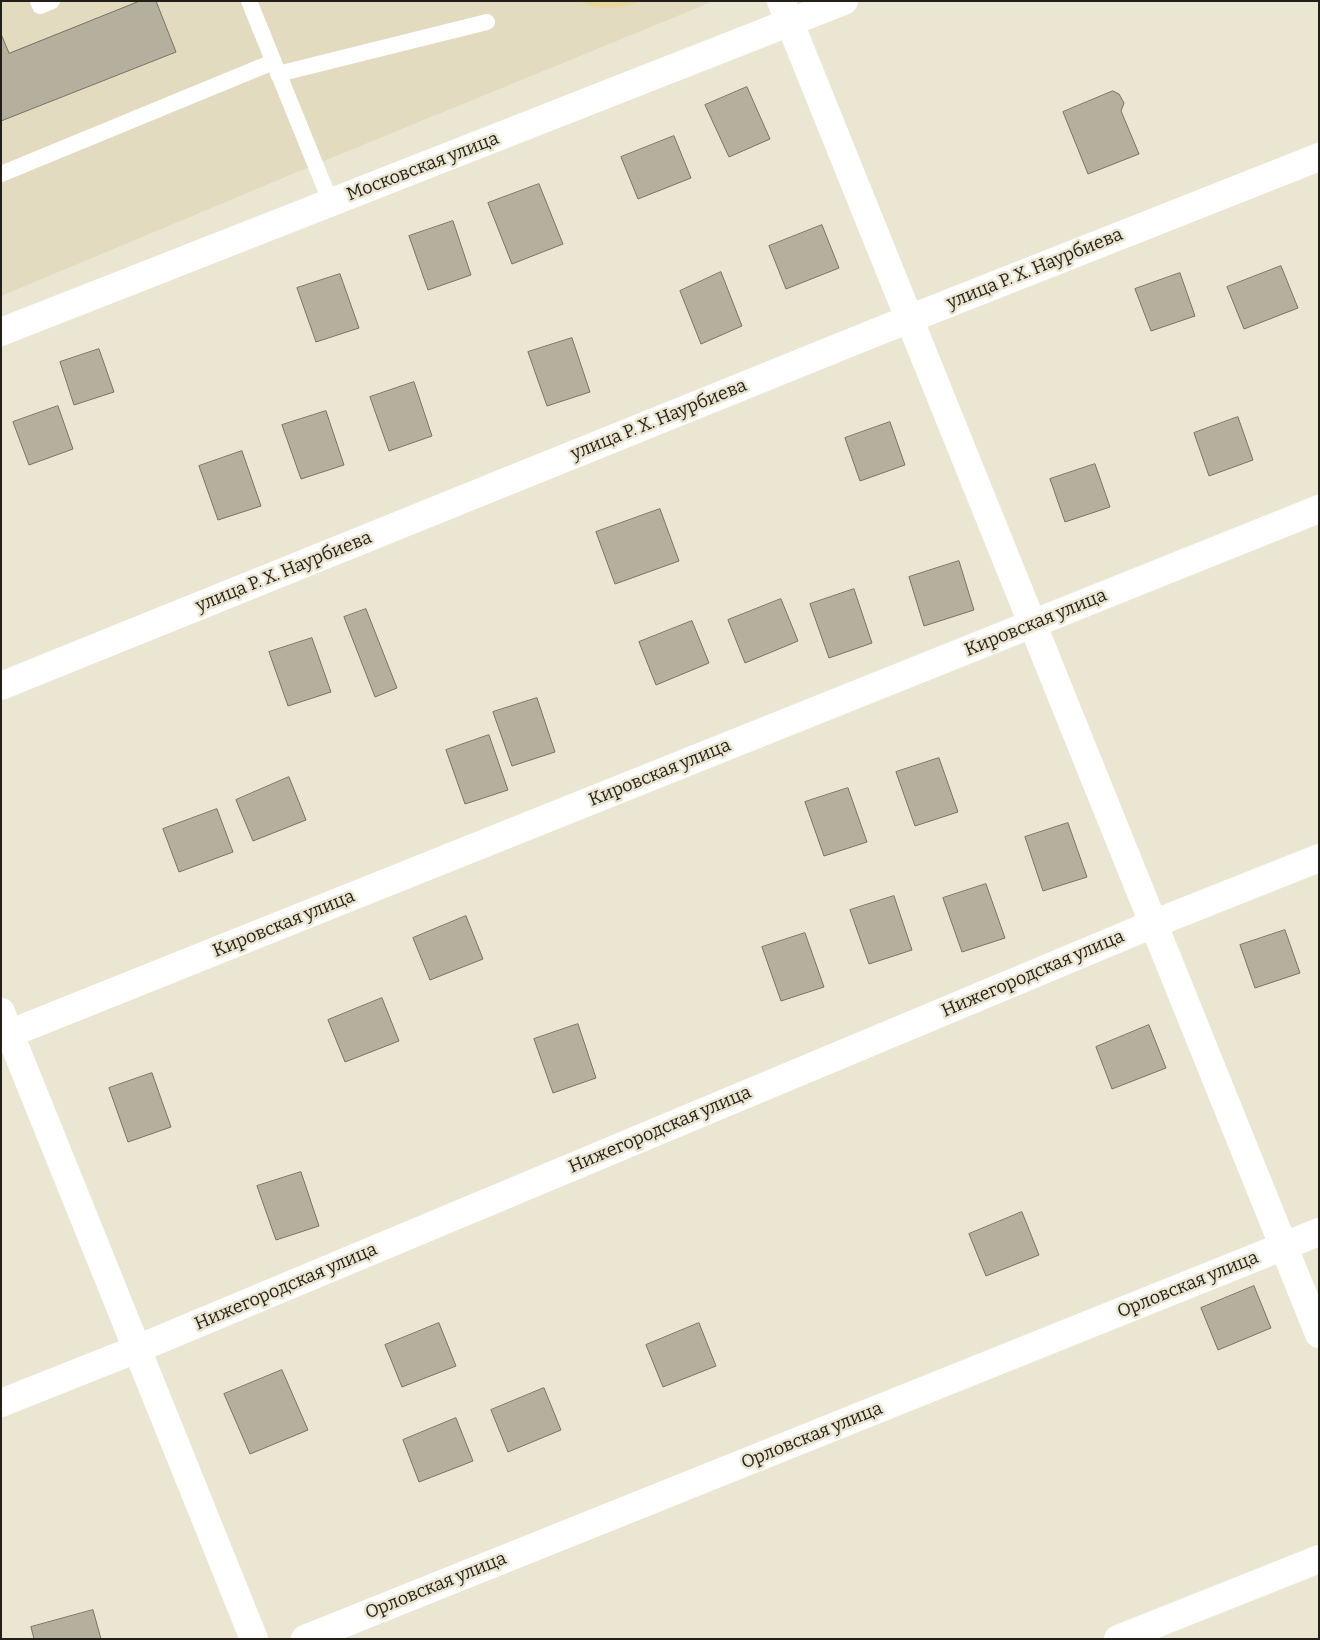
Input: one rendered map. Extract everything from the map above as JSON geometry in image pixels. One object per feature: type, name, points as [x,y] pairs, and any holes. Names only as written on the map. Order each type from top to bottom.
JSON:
[{"type":"street","name":"Московская улица","points":[[1,332],[331,203],[786,12],[844,1]]},
{"type":"street","points":[[786,12],[1319,1334]]},
{"type":"street","name":"улица Р. Х. Наурбиева","points":[[1,686],[909,319],[1319,157]]},
{"type":"street","name":"Кировская улица","points":[[4,1027],[1032,624],[1319,509]]},
{"type":"street","name":"Нижегородская улица","points":[[1,1403],[138,1349],[1153,924],[1319,858]]},
{"type":"street","points":[[4,1027],[138,1349],[254,1639]]},
{"type":"street","name":"Орловская улица","points":[[305,1639],[1319,1232]]},
{"type":"street","points":[[1118,1639],[1319,1559]]},
{"type":"lane","points":[[38,1],[40,6],[52,1]]},
{"type":"lane","points":[[249,1],[331,203]]},
{"type":"lane","points":[[1,174],[275,68],[487,22]]},
{"type":"shaded area","points":[[1,1],[714,1],[1,296]]},
{"type":"shaded area","points":[[578,1],[642,1],[626,6],[602,8]]},
{"type":"building","points":[[140,1],[156,1],[176,52],[1,121],[1,34],[9,53]]},
{"type":"building","points":[[747,87],[770,139],[729,157],[705,105]]},
{"type":"building","points":[[1113,91],[1119,94],[1124,103],[1121,111],[1139,154],[1088,174],[1063,112]]},
{"type":"building","points":[[674,136],[691,178],[638,199],[621,157]]},
{"type":"building","points":[[539,184],[563,244],[512,264],[488,203]]},
{"type":"building","points":[[453,221],[471,275],[428,290],[409,236]]},
{"type":"building","points":[[822,225],[839,268],[786,289],[769,246]]},
{"type":"building","points":[[1281,266],[1298,308],[1244,329],[1227,287]]},
{"type":"building","points":[[721,272],[742,326],[701,344],[680,291]]},
{"type":"building","points":[[1180,273],[1195,316],[1151,331],[1135,289]]},
{"type":"building","points":[[340,274],[359,328],[316,342],[297,288]]},
{"type":"building","points":[[572,338],[590,392],[547,406],[528,352]]},
{"type":"building","points":[[99,349],[114,392],[74,405],[60,362]]},
{"type":"building","points":[[414,382],[432,436],[389,451],[370,397]]},
{"type":"building","points":[[58,406],[73,449],[29,465],[13,422]]},
{"type":"building","points":[[326,411],[344,465],[301,479],[282,425]]},
{"type":"building","points":[[1238,417],[1253,460],[1209,476],[1194,433]]},
{"type":"building","points":[[890,422],[905,465],[860,481],[845,438]]},
{"type":"building","points":[[242,451],[261,506],[218,520],[199,466]]},
{"type":"building","points":[[1095,464],[1110,507],[1065,522],[1050,479]]},
{"type":"building","points":[[660,509],[679,561],[615,584],[596,532]]},
{"type":"building","points":[[959,561],[974,610],[924,626],[909,577]]},
{"type":"building","points":[[854,589],[872,643],[829,658],[810,604]]},
{"type":"building","points":[[781,599],[798,641],[745,663],[728,620]]},
{"type":"building","points":[[366,609],[397,688],[375,697],[344,617]]},
{"type":"building","points":[[692,621],[709,663],[656,685],[639,642]]},
{"type":"building","points":[[312,638],[331,692],[288,706],[269,652]]},
{"type":"building","points":[[537,698],[555,752],[512,766],[493,712]]},
{"type":"building","points":[[489,735],[508,790],[465,804],[446,750]]},
{"type":"building","points":[[939,758],[958,812],[915,826],[896,772]]},
{"type":"building","points":[[289,777],[306,820],[253,841],[236,800]]},
{"type":"building","points":[[848,788],[867,842],[824,856],[805,802]]},
{"type":"building","points":[[217,809],[233,852],[179,872],[163,829]]},
{"type":"building","points":[[1068,823],[1087,877],[1043,891],[1025,837]]},
{"type":"building","points":[[986,884],[1005,938],[962,952],[943,898]]},
{"type":"building","points":[[894,896],[912,950],[869,964],[850,910]]},
{"type":"building","points":[[466,916],[483,959],[430,980],[413,938]]},
{"type":"building","points":[[1285,930],[1300,973],[1255,988],[1240,945]]},
{"type":"building","points":[[805,933],[824,987],[781,1001],[762,947]]},
{"type":"building","points":[[382,998],[399,1041],[345,1062],[328,1020]]},
{"type":"building","points":[[578,1024],[596,1078],[553,1093],[534,1039]]},
{"type":"building","points":[[1149,1025],[1166,1068],[1112,1089],[1096,1047]]},
{"type":"building","points":[[152,1073],[171,1127],[128,1142],[109,1088]]},
{"type":"building","points":[[301,1172],[319,1226],[276,1240],[257,1186]]},
{"type":"building","points":[[1022,1212],[1039,1255],[986,1276],[969,1234]]},
{"type":"building","points":[[1254,1286],[1271,1328],[1218,1350],[1201,1308]]},
{"type":"building","points":[[439,1323],[456,1366],[402,1387],[385,1345]]},
{"type":"building","points":[[699,1323],[716,1366],[663,1387],[646,1345]]},
{"type":"building","points":[[282,1370],[308,1430],[250,1454],[224,1394]]},
{"type":"building","points":[[544,1388],[561,1430],[508,1452],[491,1410]]},
{"type":"building","points":[[456,1418],[473,1461],[419,1482],[403,1440]]},
{"type":"building","points":[[93,1610],[101,1639],[34,1639],[31,1627]]}]
